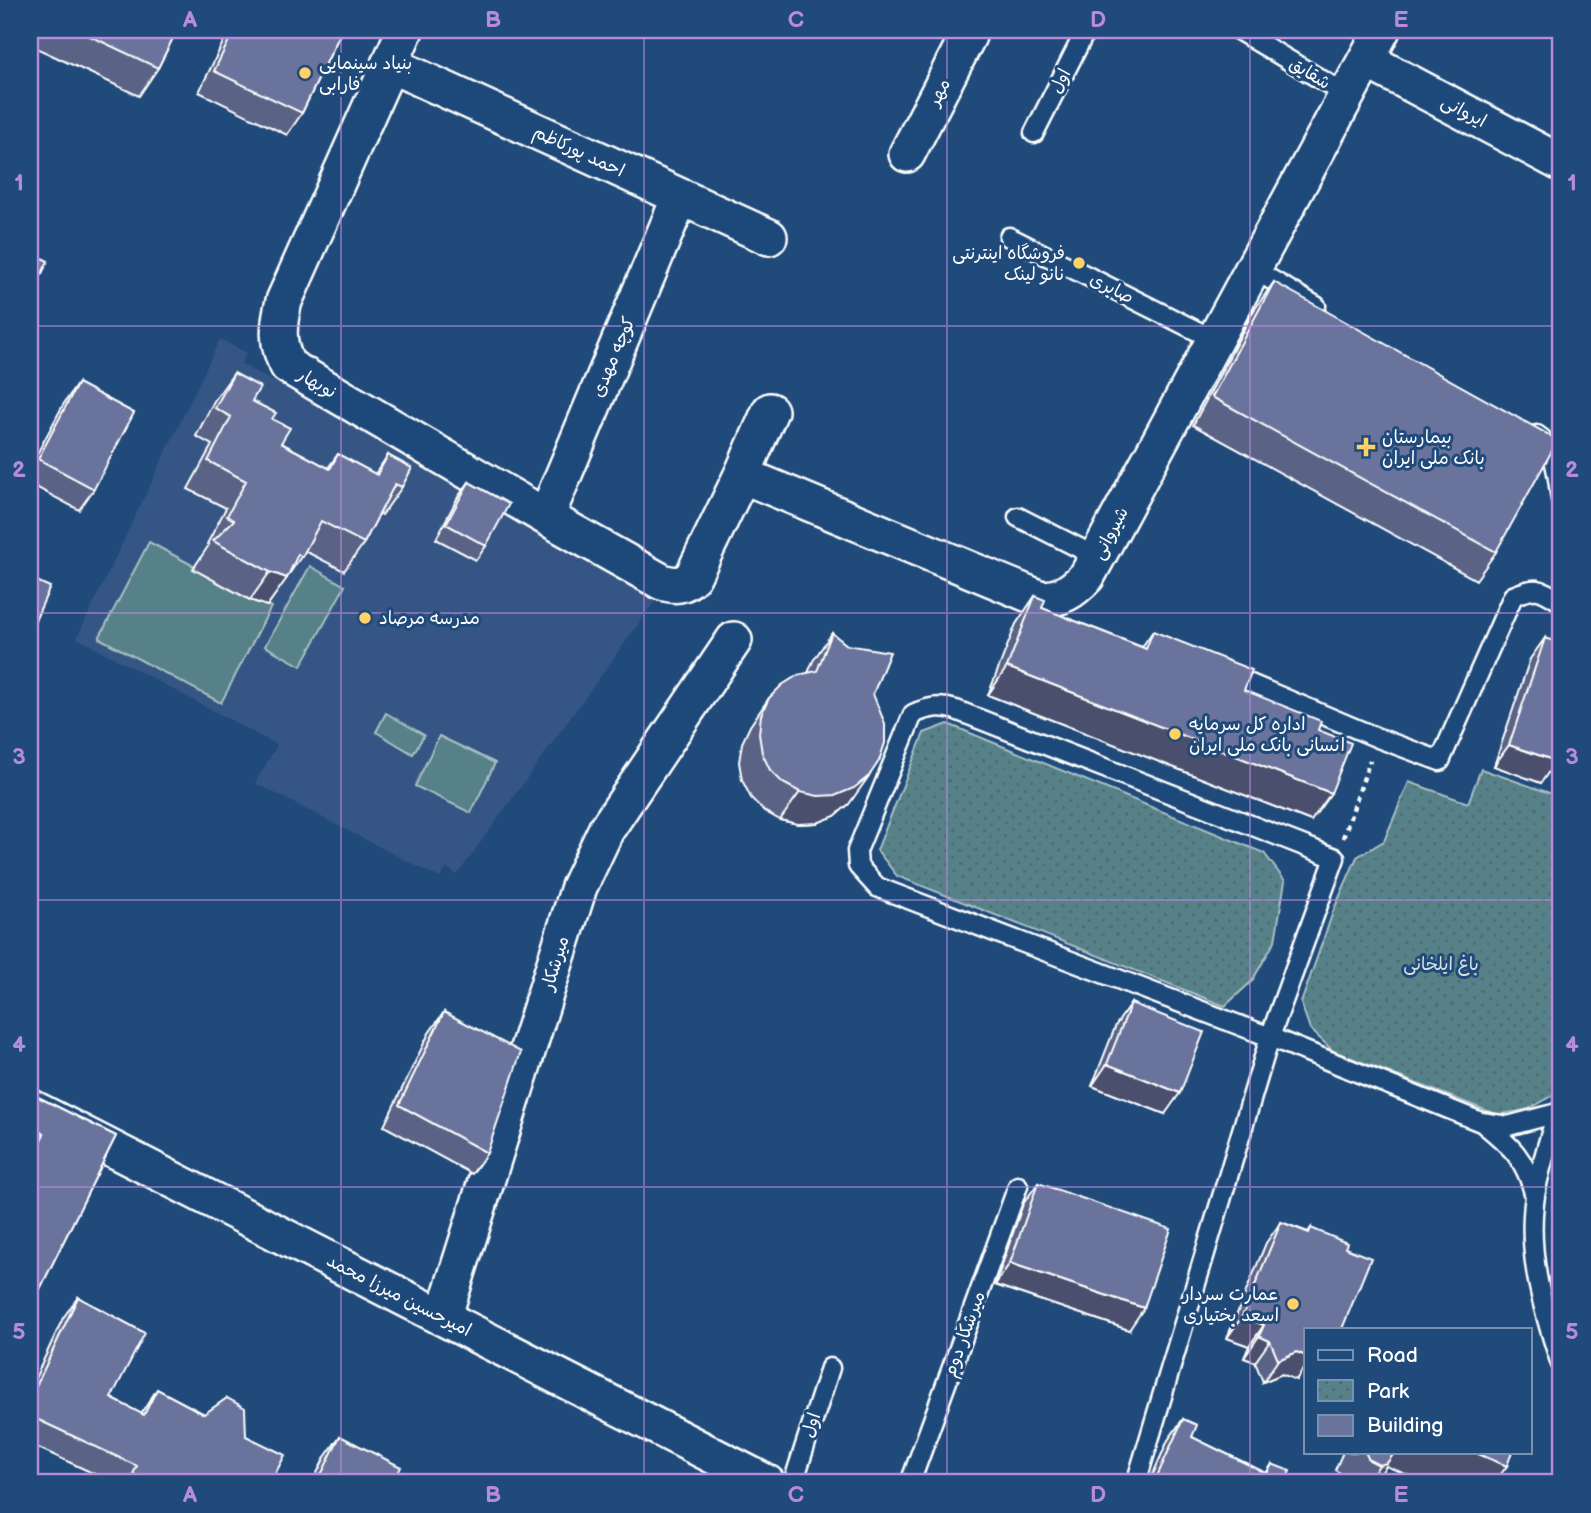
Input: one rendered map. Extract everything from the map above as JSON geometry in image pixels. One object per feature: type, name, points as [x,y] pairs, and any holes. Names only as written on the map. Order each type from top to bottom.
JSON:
[{"type":"street","name":"نوبهار","points":[[405,30],[284,301],[279,322],[279,341],[288,366],[546,517],[662,582],[674,585],[682,584],[693,576],[742,475]]},
{"type":"street","name":"مهر","points":[[907,154],[969,30]]},
{"type":"street","name":"شیروانی","points":[[742,475],[1041,599],[1064,595],[1077,587],[1092,567],[1347,95],[1368,41]]},
{"type":"street","name":"ایروانی","points":[[1368,41],[1561,163]]},
{"type":"street","name":"احمد پورکاظم","points":[[389,64],[769,237]]},
{"type":"street","name":"کوچه مهدی","points":[[546,517],[680,197]]},
{"type":"street","points":[[742,475],[770,411]]},
{"type":"street","name":"میرشکار","points":[[443,1318],[579,887],[606,830],[734,640]]},
{"type":"street","name":"امیرحسین میرزا محمد","points":[[30,1107],[767,1483]]},
{"type":"lane","name":"اول","points":[[1034,133],[1086,30]]},
{"type":"lane","name":"شقایق","points":[[1238,30],[1347,95]]},
{"type":"lane","name":"صابری","points":[[1009,237],[1215,340]]},
{"type":"lane","points":[[1253,269],[1335,317]]},
{"type":"lane","points":[[1523,427],[1546,441],[1552,454],[1561,499]]},
{"type":"lane","points":[[1018,517],[1092,567]]},
{"type":"lane","points":[[1241,680],[1440,761],[1513,596],[1541,589],[1561,602]]},
{"type":"lane","points":[[1136,1483],[1270,1037],[1335,858],[942,706],[913,714],[857,851],[858,866],[877,887],[1270,1037],[1481,1122],[1508,1126],[1559,1111]]},
{"type":"lane","points":[[1559,1111],[1535,1199],[1533,1219],[1536,1272],[1546,1320],[1561,1364]]},
{"type":"lane","points":[[1481,1122],[1519,1155],[1529,1172],[1535,1199]]},
{"type":"lane","name":"میرشکار دوم","points":[[910,1483],[1017,1186]]},
{"type":"lane","name":"اول","points":[[793,1483],[830,1368]]},
{"type":"path","points":[[1335,858],[1378,738]]},
{"type":"shaded area","name":"مدرسه مرصاد","points":[[220,339],[247,353],[241,364],[430,467],[657,598],[457,875],[447,868],[440,878],[255,783],[277,745],[77,638]]},
{"type":"green space","points":[[149,542],[271,607],[221,703],[99,638]]},
{"type":"green space","points":[[310,566],[345,586],[301,666],[265,646]]},
{"type":"green space","points":[[386,713],[424,735],[413,754],[376,732]]},
{"type":"green space","points":[[948,724],[1264,853],[1285,881],[1275,941],[1252,981],[1225,1006],[897,876],[877,850],[924,733]]},
{"type":"green space","points":[[439,736],[495,763],[471,813],[415,786]]},
{"type":"green space","name":"باغ ایلخانی","points":[[1481,769],[1561,797],[1561,1086],[1552,1096],[1529,1109],[1498,1115],[1333,1051],[1310,1029],[1301,1003],[1334,909],[1357,857],[1384,841],[1409,782],[1468,803]]},
{"type":"building","points":[[77,30],[177,30],[158,68]]},
{"type":"building","points":[[234,30],[342,30],[302,113],[214,71]]},
{"type":"building","points":[[30,252],[48,261],[30,299]]},
{"type":"building","name":"بیمارستان بانک ملی ایران","points":[[1274,282],[1558,440],[1496,552],[1212,397]]},
{"type":"building","points":[[234,373],[260,387],[252,401],[276,413],[272,419],[290,428],[281,443],[330,469],[338,454],[377,475],[388,455],[412,468],[402,487],[395,484],[364,543],[321,521],[302,557],[298,554],[287,578],[270,572],[213,541],[234,520],[227,516],[246,481],[208,461],[231,417],[215,408]]},
{"type":"building","points":[[78,383],[134,413],[94,489],[38,459]]},
{"type":"building","points":[[469,482],[509,504],[486,546],[446,524]]},
{"type":"building","points":[[30,578],[50,587],[30,632]]},
{"type":"building","points":[[1035,596],[1045,600],[1042,608],[1146,649],[1153,631],[1252,670],[1244,690],[1321,721],[1318,730],[1351,743],[1331,793],[1007,667]]},
{"type":"building","points":[[832,633],[847,645],[890,652],[873,694],[885,724],[885,743],[879,761],[869,776],[854,788],[837,795],[818,796],[800,792],[783,783],[770,770],[762,753],[759,734],[761,715],[769,698],[782,685],[798,675],[817,671]]},
{"type":"building","points":[[1545,638],[1561,643],[1561,744],[1556,761],[1509,745]]},
{"type":"building","points":[[1131,1003],[1204,1032],[1180,1093],[1107,1064]]},
{"type":"building","points":[[444,1012],[521,1052],[487,1153],[399,1105]]},
{"type":"building","points":[[30,1093],[116,1136],[30,1309],[30,1162],[44,1134],[30,1127]]},
{"type":"building","points":[[1038,1183],[1171,1229],[1144,1308],[1010,1263]]},
{"type":"building","name":"عمارت سردار اسعد بختیاری","points":[[1281,1222],[1309,1233],[1311,1228],[1347,1243],[1345,1248],[1371,1258],[1342,1328],[1304,1328],[1304,1355],[1297,1352],[1278,1360],[1270,1341],[1259,1336],[1264,1325],[1242,1317]]},
{"type":"building","points":[[78,1297],[145,1333],[111,1398],[144,1415],[157,1389],[204,1414],[227,1398],[245,1408],[246,1436],[285,1455],[272,1480],[279,1483],[153,1483],[133,1474],[137,1466],[30,1416],[30,1399]]},
{"type":"building","points":[[1183,1419],[1197,1425],[1192,1437],[1267,1474],[1272,1464],[1290,1471],[1285,1483],[1154,1483]]},
{"type":"building","points":[[340,1436],[401,1467],[393,1483],[317,1483]]},
{"type":"building","points":[[1366,1454],[1394,1454],[1387,1463],[1379,1465],[1369,1460]]},
{"type":"building","points":[[1479,1454],[1511,1454],[1507,1466]]},
{"type":"place","name":"بنیاد سینمایی فارابی","points":[[305,73]]},
{"type":"place","name":"فروشگاه اینترنتی نانو لینک","points":[[1079,263]]},
{"type":"place","name":"بیمارستان بانک ملی ایران","points":[[1366,447]]},
{"type":"place","name":"مدرسه مرصاد","points":[[365,618]]},
{"type":"place","name":"اداره کل سرمایه انسانی بانک ملی ایران","points":[[1175,734]]},
{"type":"place","name":"عمارت سردار اسعد بختیاری","points":[[1293,1304]]}]
